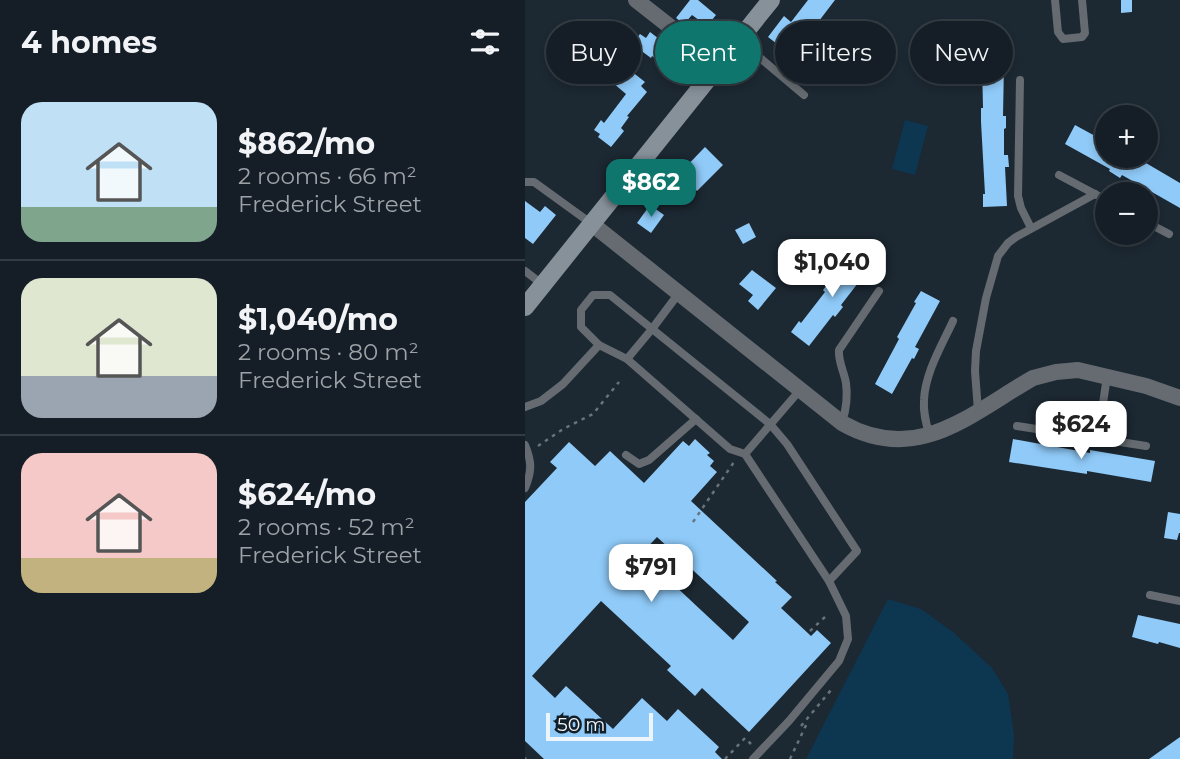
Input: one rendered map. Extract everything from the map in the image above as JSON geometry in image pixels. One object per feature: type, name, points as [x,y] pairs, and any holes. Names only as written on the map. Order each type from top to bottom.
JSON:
[{"type":"main road","points":[[754,21],[771,0]]},
{"type":"main road","points":[[525,307],[704,84]]},
{"type":"street","points":[[636,0],[663,21]]},
{"type":"street","points":[[592,224],[842,423],[857,431],[882,438],[906,439],[929,435],[958,424],[1033,379],[1068,370],[1107,376],[1180,398]]},
{"type":"lane","points":[[1055,0],[1058,32],[1063,38],[1082,37],[1085,33],[1082,0]]},
{"type":"lane","points":[[761,59],[804,95]]},
{"type":"lane","points":[[1020,80],[1018,196],[1031,228]]},
{"type":"lane","points":[[1059,175],[1095,194]]},
{"type":"lane","points":[[525,182],[534,182],[592,224]]},
{"type":"lane","points":[[978,411],[976,351],[986,298],[998,256],[1008,243],[1031,228],[1095,194]]},
{"type":"lane","points":[[1158,228],[1169,234]]},
{"type":"lane","points":[[525,271],[543,285]]},
{"type":"lane","points":[[842,423],[846,405],[846,382],[839,361],[839,350],[879,291]]},
{"type":"lane","points":[[627,359],[679,293]]},
{"type":"lane","points":[[753,759],[839,661],[848,639],[846,616],[829,581],[745,454],[730,449],[627,359],[599,345],[581,327],[581,310],[593,295],[610,295],[770,424],[857,551],[829,581]]},
{"type":"lane","points":[[929,435],[924,397],[930,373],[953,321]]},
{"type":"lane","points":[[525,407],[541,401],[563,384],[599,345]]},
{"type":"lane","points":[[1098,438],[1107,376]]},
{"type":"lane","points":[[745,454],[800,390]]},
{"type":"lane","points":[[626,455],[639,464],[649,460],[696,419]]},
{"type":"lane","points":[[1017,426],[1146,446]]},
{"type":"lane","points":[[525,445],[530,457],[531,475],[525,488]]},
{"type":"lane","points":[[1150,595],[1180,601]]},
{"type":"path","points":[[535,448],[563,429],[593,414],[619,382]]},
{"type":"path","points":[[693,522],[734,463]]},
{"type":"path","points":[[810,631],[825,617]]},
{"type":"path","points":[[790,759],[810,716]]},
{"type":"path","points":[[725,759],[745,738],[751,744]]},
{"type":"shaded area","points":[[905,120],[928,126],[915,175],[892,169]]},
{"type":"shaded area","points":[[888,599],[921,609],[953,632],[992,668],[1008,694],[1014,735],[1013,759],[806,759]]},
{"type":"building","points":[[690,0],[698,0],[716,15],[711,21],[700,21],[692,15],[687,21],[676,18]]},
{"type":"building","points":[[808,0],[835,0],[819,21],[792,21]]},
{"type":"building","points":[[1121,0],[1132,0],[1132,12],[1121,13]]},
{"type":"building","points":[[775,28],[775,42],[768,37]]},
{"type":"building","points":[[650,32],[655,36],[655,58],[641,51],[641,35],[646,38]]},
{"type":"building","points":[[641,79],[645,82],[641,86],[647,92],[627,116],[629,117],[621,128],[624,131],[611,147],[598,137],[600,134],[594,130],[601,120],[604,123],[626,94],[614,84],[641,84]]},
{"type":"building","points":[[982,84],[1004,84],[1003,116],[1006,116],[1004,155],[1008,155],[1009,167],[1005,167],[1007,206],[983,207]]},
{"type":"building","points":[[1075,125],[1095,136],[1095,161],[1065,144]]},
{"type":"building","points":[[705,147],[723,165],[697,191],[679,174]]},
{"type":"building","points":[[1154,168],[1180,183],[1180,208],[1158,195],[1158,182],[1134,182],[1122,175],[1120,178],[1109,171]]},
{"type":"building","points":[[525,201],[540,212],[545,206],[556,215],[533,244],[525,238]]},
{"type":"building","points":[[650,205],[664,215],[651,233],[637,223]]},
{"type":"building","points":[[749,223],[756,237],[743,244],[735,230]]},
{"type":"building","points":[[857,251],[871,263],[841,305],[843,307],[835,317],[833,315],[809,346],[791,332],[825,292],[823,290],[837,272],[839,274]]},
{"type":"building","points":[[752,270],[776,288],[758,310],[748,301],[753,295],[739,284]]},
{"type":"building","points":[[921,291],[940,301],[915,347],[919,349],[914,359],[912,358],[892,394],[875,384]]},
{"type":"building","points":[[695,439],[710,453],[707,455],[714,461],[710,466],[717,472],[691,501],[792,597],[781,608],[811,636],[817,630],[831,643],[749,732],[702,688],[695,696],[667,670],[671,666],[601,601],[532,676],[555,698],[566,686],[613,729],[642,698],[667,721],[678,709],[719,747],[715,752],[722,759],[544,759],[525,741],[525,502],[557,468],[550,462],[569,442],[595,466],[610,451],[644,483],[683,441],[689,446]],"holes":[[[657,537],[749,622],[733,640],[641,554]]]},
{"type":"building","points":[[1013,439],[1155,461],[1151,482],[1009,462]]},
{"type":"building","points":[[1168,512],[1180,514],[1180,533],[1177,540],[1164,538]]},
{"type":"building","points":[[1138,615],[1180,624],[1180,648],[1132,637]]},
{"type":"building","points":[[1180,737],[1180,759],[1149,759]]}]
